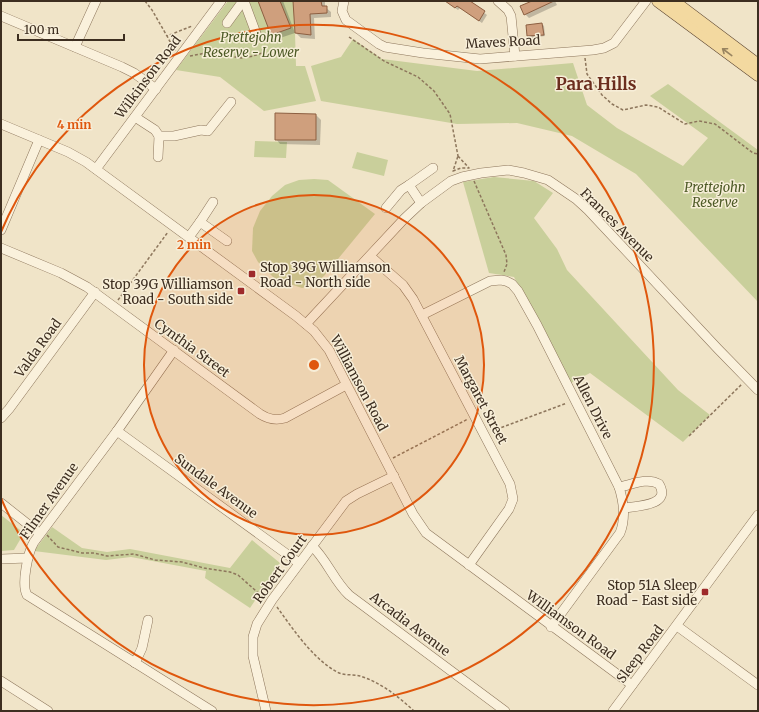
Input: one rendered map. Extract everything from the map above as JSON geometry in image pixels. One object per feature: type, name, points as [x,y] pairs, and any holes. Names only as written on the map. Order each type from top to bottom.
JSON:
[{"type":"main road","points":[[658,1],[758,76]]},
{"type":"main road","points":[[673,1],[758,64]]},
{"type":"street","points":[[75,47],[96,1]]},
{"type":"street","name":"Wilkinson Road","points":[[96,169],[221,1]]},
{"type":"street","points":[[227,23],[243,1]]},
{"type":"street","points":[[243,1],[257,36]]},
{"type":"street","name":"Maves Road","points":[[344,1],[342,11],[346,20],[382,46],[470,59],[600,49],[611,45],[646,1]]},
{"type":"street","points":[[498,1],[508,10],[511,16],[515,56]]},
{"type":"street","points":[[1,16],[128,70],[156,89]]},
{"type":"street","points":[[159,136],[174,136],[202,130],[208,133],[231,102]]},
{"type":"street","points":[[135,117],[155,130],[159,136],[158,157]]},
{"type":"street","name":"Williamson Road","points":[[1,124],[68,152],[96,169],[306,324],[323,342],[420,526],[432,538],[632,685]]},
{"type":"street","points":[[1,230],[39,140]]},
{"type":"street","points":[[386,208],[401,190],[433,168]]},
{"type":"street","name":"Frances Avenue","points":[[306,324],[421,203],[451,181],[481,173],[508,170],[548,180],[588,210],[758,390]]},
{"type":"street","points":[[408,185],[421,203]]},
{"type":"street","points":[[189,237],[213,202]]},
{"type":"street","points":[[200,222],[227,241]]},
{"type":"street","name":"Cynthia Street","points":[[1,248],[72,278],[95,292],[260,414],[272,420],[285,418],[346,385]]},
{"type":"street","name":"Margaret Street","points":[[370,256],[406,289],[422,315],[510,484],[513,499],[506,516],[469,565]]},
{"type":"street","name":"Allen Drive","points":[[422,315],[490,281],[500,280],[509,282],[516,288],[525,302],[619,487],[624,508],[622,525],[618,536],[551,626]]},
{"type":"street","name":"Valda Road","points":[[1,418],[95,292]]},
{"type":"street","name":"Filmer Avenue","points":[[174,350],[31,547],[24,588],[27,595],[212,711]]},
{"type":"street","name":"Sundale Avenue","points":[[116,431],[299,563]]},
{"type":"street","name":"Robert Court","points":[[266,711],[254,665],[252,650],[253,637],[257,624],[271,602],[341,506],[350,498],[394,476]]},
{"type":"street","points":[[619,487],[652,481],[659,484],[661,488],[660,497],[655,502],[624,508]]},
{"type":"street","points":[[1,503],[41,532]]},
{"type":"street","name":"Sleep Road","points":[[613,711],[756,522]]},
{"type":"street","name":"Arcadia Avenue","points":[[312,546],[321,556],[339,585],[349,595],[505,711]]},
{"type":"street","points":[[1,559],[28,558]]},
{"type":"street","points":[[135,663],[142,648],[148,620]]},
{"type":"street","points":[[677,626],[758,685]]},
{"type":"street","points":[[1,681],[48,711]]},
{"type":"path","points":[[144,1],[152,10],[168,36],[173,49],[184,58],[206,53],[242,58],[265,52]]},
{"type":"path","points":[[168,36],[192,26],[201,28]]},
{"type":"path","points":[[349,37],[384,61],[418,77],[434,92],[450,114],[458,156],[453,171],[461,168],[469,168],[458,156]]},
{"type":"path","points":[[584,50],[587,74],[602,95],[612,104],[623,110],[646,105],[658,107],[685,124],[699,121],[715,124],[753,153],[758,154]]},
{"type":"path","points":[[472,178],[506,255],[507,264],[503,274]]},
{"type":"path","points":[[113,306],[168,232]]},
{"type":"path","points":[[689,436],[747,380]]},
{"type":"path","points":[[484,434],[575,400]]},
{"type":"path","points":[[386,462],[475,416]]},
{"type":"path","points":[[41,532],[58,547],[82,553],[94,553],[107,556],[134,554],[155,560],[182,562],[238,575],[271,602],[318,658],[341,674],[360,676],[380,685],[414,711]]},
{"type":"green space","name":"Prettejohn Reserve - Lower","points":[[228,1],[294,1],[296,66],[305,66],[316,101],[264,111],[220,77],[176,70]]},
{"type":"green space","name":"Prettejohn Reserve","points":[[353,39],[382,59],[477,71],[573,63],[587,105],[617,128],[683,166],[708,138],[650,96],[668,84],[758,150],[758,302],[636,174],[572,136],[517,123],[457,124],[321,101],[311,66],[341,57]]},
{"type":"green space","points":[[255,141],[287,142],[286,158],[254,157]]},
{"type":"green space","points":[[357,152],[388,160],[384,176],[352,168]]},
{"type":"green space","points":[[494,177],[534,181],[553,193],[534,218],[557,249],[567,270],[678,390],[710,415],[683,442],[590,373],[571,383],[514,277],[489,273],[463,182]]},
{"type":"green space","points":[[299,180],[328,180],[375,214],[324,276],[312,285],[302,288],[275,279],[258,262],[252,251],[253,228],[260,211],[272,196],[285,185]]},
{"type":"green space","points":[[1,515],[24,533],[14,550],[1,551]]},
{"type":"green space","points":[[52,527],[82,548],[107,552],[130,549],[230,568],[252,540],[280,563],[250,608],[205,578],[206,571],[131,557],[106,560],[34,551]]},
{"type":"building","points":[[258,1],[280,1],[291,28],[271,35]]},
{"type":"building","points":[[293,1],[321,1],[322,6],[327,6],[327,13],[310,14],[311,35],[295,33]]},
{"type":"building","points":[[445,1],[470,1],[485,11],[479,21],[457,6],[455,8]]},
{"type":"building","points":[[532,1],[554,1],[524,15],[520,6]]},
{"type":"building","points":[[542,23],[544,35],[527,36],[526,25]]},
{"type":"building","points":[[275,113],[316,114],[316,140],[275,140]]},
{"type":"place","name":"Stop 39G Williamson Road - North side","points":[[252,274]]},
{"type":"place","name":"Stop 39G Williamson Road - South side","points":[[241,291]]},
{"type":"place","name":"Stop 51A Sleep Road - East side","points":[[705,592]]},
{"type":"district","name":"Para Hills","points":[[596,84]]}]
